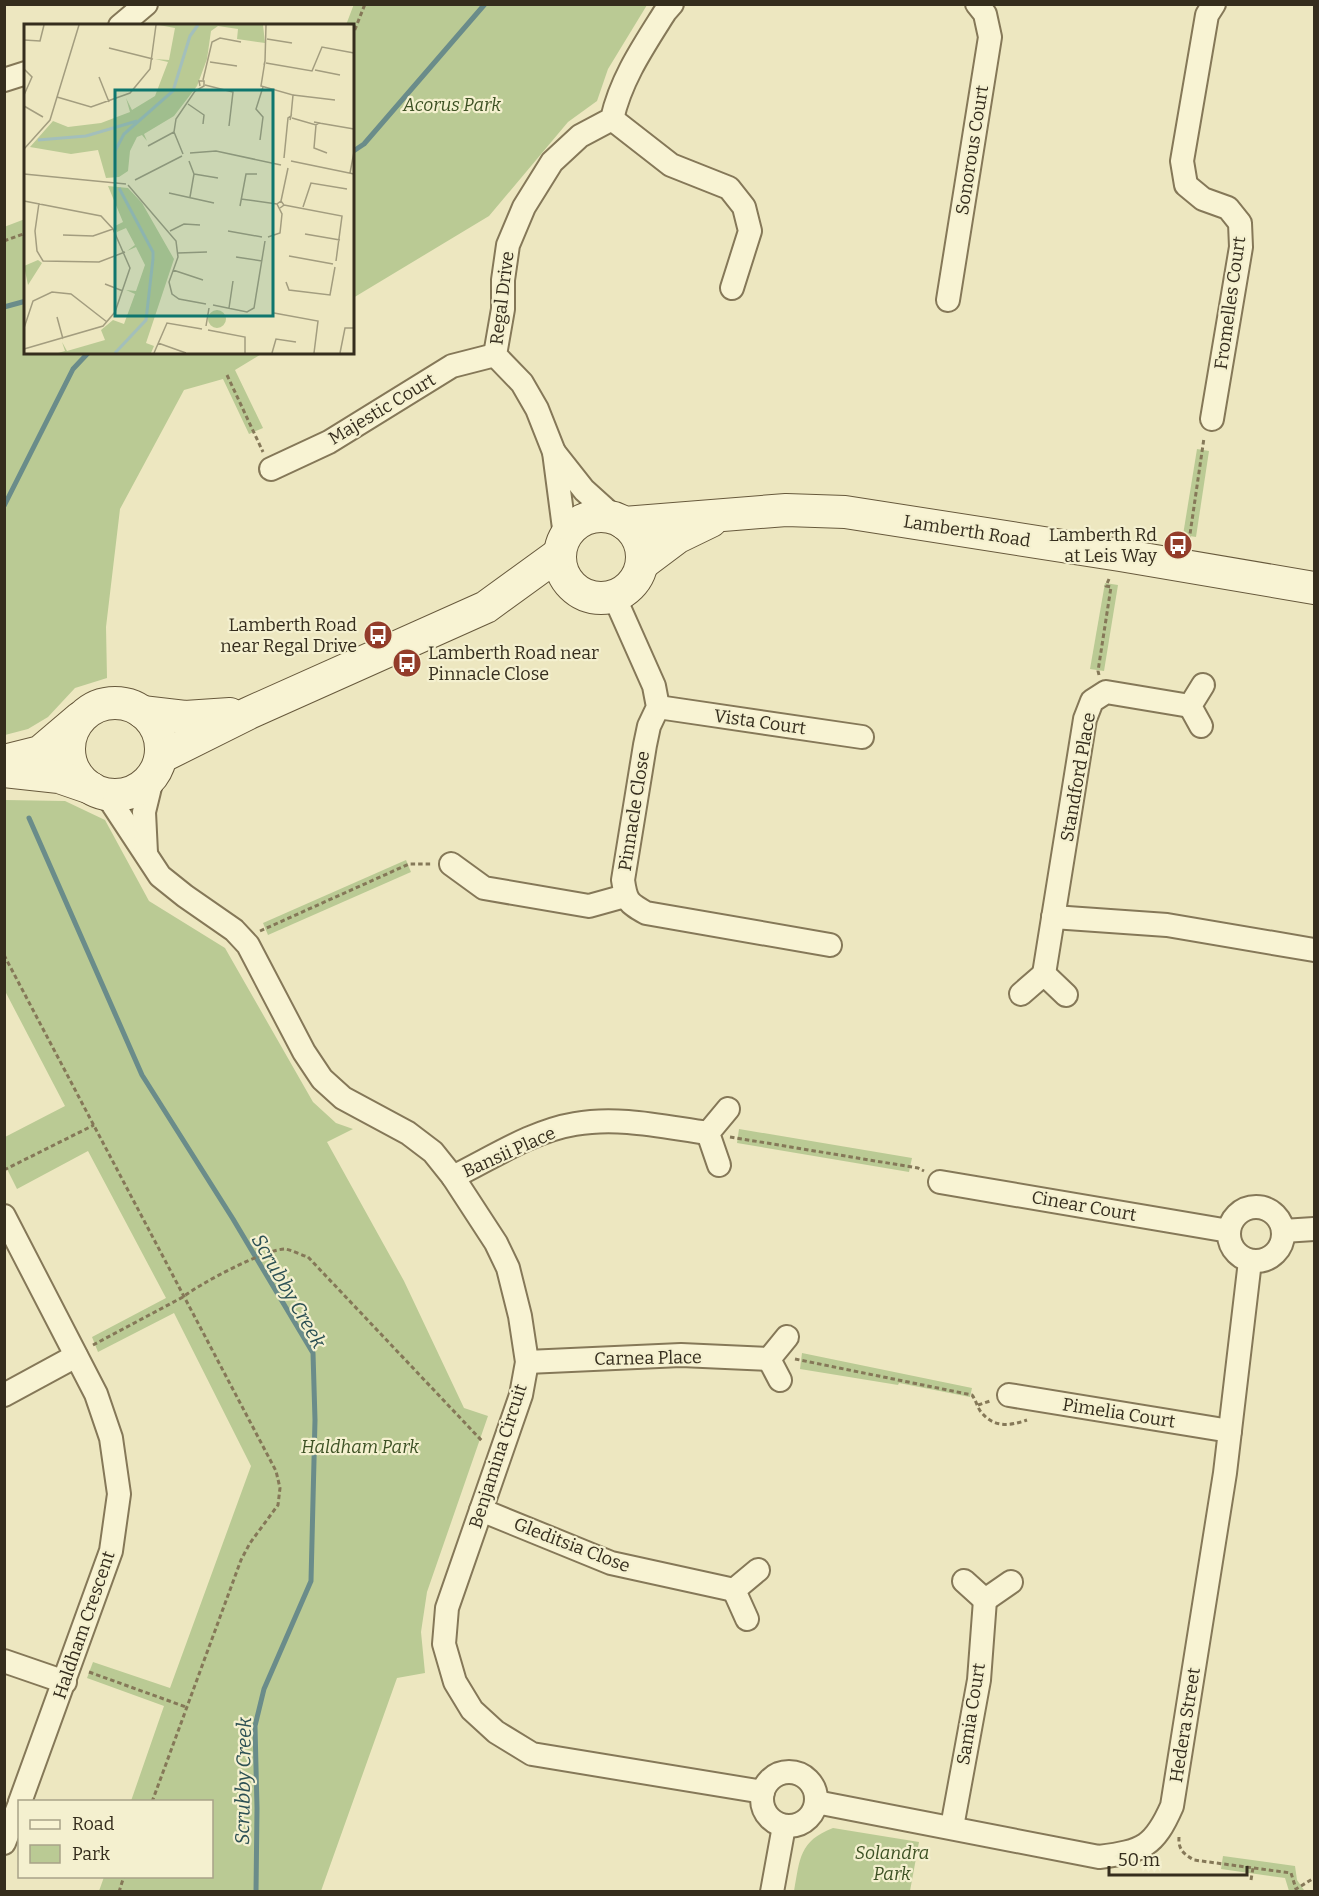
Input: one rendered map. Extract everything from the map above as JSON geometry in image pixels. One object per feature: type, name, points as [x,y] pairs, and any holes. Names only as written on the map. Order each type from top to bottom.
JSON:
[{"type":"street","points":[[122,24],[146,4]]},
{"type":"street","points":[[672,4],[632,64],[618,95],[612,119],[671,165],[729,188],[744,207],[750,231],[732,288]]},
{"type":"street","name":"Sonorous Court","points":[[948,300],[990,37],[985,14],[976,4]]},
{"type":"street","name":"Fromelles Court","points":[[1212,419],[1241,247],[1240,223],[1228,208],[1203,199],[1186,185],[1182,161],[1207,15],[1214,4]]},
{"type":"street","points":[[4,80],[24,75]]},
{"type":"street","name":"Regal Drive","points":[[562,545],[554,452],[537,409],[522,383],[495,355],[503,309],[503,280],[508,245],[524,207],[552,162],[580,136],[612,119]]},
{"type":"street","name":"Majestic Court","points":[[270,469],[329,442],[453,366],[495,355]]},
{"type":"street","name":"Regal Drive","points":[[554,452],[584,490],[620,521]]},
{"type":"street","name":"Lamberth Road","points":[[486,607],[562,545],[574,525],[586,518],[600,516],[620,521],[786,510],[844,512],[1314,588]]},
{"type":"street","name":"Lamberth Road","points":[[4,771],[59,777],[98,791],[119,795],[132,792],[144,784],[157,766],[249,713],[486,607],[576,590],[588,596],[601,598],[614,596],[632,584],[642,564],[678,537],[725,514]]},
{"type":"street","points":[[620,521],[633,531],[639,541],[642,564]]},
{"type":"street","points":[[562,545],[561,567],[567,580],[576,590]]},
{"type":"street","points":[[614,596],[654,686],[658,707]]},
{"type":"street","points":[[1202,726],[1190,706],[1203,686]]},
{"type":"street","name":"Standford Place","points":[[1044,975],[1085,719],[1092,701],[1106,692],[1190,706]]},
{"type":"street","name":"Lamberth Road","points":[[4,761],[40,752],[91,709],[103,704],[124,704],[142,712],[184,717],[249,713]]},
{"type":"street","name":"Vista Court","points":[[658,707],[862,737]]},
{"type":"street","name":"Pinnacle Close","points":[[658,707],[649,726],[645,745],[623,880],[625,896],[632,905],[646,913],[830,945]]},
{"type":"street","points":[[142,712],[152,720],[161,744],[144,812],[146,854]]},
{"type":"street","points":[[80,718],[69,742],[69,755],[80,780],[98,791]]},
{"type":"street","name":"Benjamina Circuit","points":[[98,791],[160,876],[184,896],[234,930],[248,945],[304,1052],[322,1079],[343,1098],[408,1133],[433,1152],[453,1177],[496,1243],[508,1268],[520,1316],[527,1362],[521,1395],[447,1608],[444,1644],[455,1682],[472,1710],[496,1732],[532,1755],[763,1792]]},
{"type":"street","points":[[451,864],[484,888],[589,906],[625,896]]},
{"type":"street","points":[[1053,917],[1167,925],[1314,950]]},
{"type":"street","points":[[1021,994],[1044,975],[1066,995]]},
{"type":"street","points":[[719,1164],[708,1133],[728,1109]]},
{"type":"street","name":"Bansii Place","points":[[453,1177],[542,1133],[575,1124],[617,1121],[708,1133]]},
{"type":"street","name":"Cinear Court","points":[[940,1182],[1229,1231]]},
{"type":"street","points":[[1260,1208],[1275,1216],[1283,1231],[1279,1248],[1274,1254],[1259,1261],[1243,1258],[1231,1247],[1229,1231],[1236,1215],[1243,1210],[1260,1208]]},
{"type":"street","name":"Haldham Crescent","points":[[4,1216],[83,1351],[111,1438],[119,1494],[111,1551],[21,1800]]},
{"type":"street","points":[[1283,1231],[1314,1229]]},
{"type":"street","name":"Hedera Street","points":[[816,1802],[1099,1857],[1126,1854],[1149,1844],[1162,1829],[1172,1806],[1230,1431],[1250,1261]]},
{"type":"street","points":[[780,1380],[769,1359],[787,1337]]},
{"type":"street","points":[[4,1395],[83,1351]]},
{"type":"street","name":"Carnea Place","points":[[527,1362],[681,1355],[769,1359]]},
{"type":"street","name":"Pimelia Court","points":[[1009,1395],[1230,1431]]},
{"type":"street","name":"Gleditsia Close","points":[[481,1510],[611,1563],[734,1590]]},
{"type":"street","points":[[747,1619],[734,1590],[758,1570]]},
{"type":"street","points":[[963,1581],[985,1600],[1011,1582]]},
{"type":"street","name":"Samia Court","points":[[952,1827],[978,1680],[985,1600]]},
{"type":"street","points":[[4,1661],[68,1674]]},
{"type":"street","points":[[794,1773],[807,1780],[812,1786],[816,1802],[808,1818],[793,1826],[784,1826],[768,1817],[762,1801],[763,1792],[771,1779],[778,1775],[794,1773]]},
{"type":"street","name":"Haldham Crescent","points":[[4,1843],[18,1807]]},
{"type":"street","points":[[772,1892],[784,1826]]},
{"type":"path","points":[[354,32],[365,4]]},
{"type":"path","points":[[4,242],[24,234]]},
{"type":"path","points":[[227,375],[270,469]]},
{"type":"path","points":[[1188,542],[1204,437],[1212,419]]},
{"type":"path","points":[[1106,692],[1098,671],[1111,587],[1107,586],[1108,580],[1116,579],[1120,555]]},
{"type":"path","points":[[263,937],[260,931],[409,864],[451,864]]},
{"type":"path","points":[[4,955],[276,1471],[279,1488],[278,1505],[250,1543],[241,1560],[153,1800]]},
{"type":"path","points":[[4,1170],[94,1125]]},
{"type":"path","points":[[708,1133],[918,1168],[940,1182]]},
{"type":"path","points":[[83,1351],[183,1297],[196,1287],[241,1265],[285,1249],[308,1257],[473,1433],[500,1456]]},
{"type":"path","points":[[68,1674],[186,1707]]},
{"type":"path","points":[[1179,1834],[1179,1845],[1184,1854],[1194,1860],[1291,1873],[1296,1889],[1314,1878]]},
{"type":"path","points":[[1251,1880],[1253,1868]]},
{"type":"green space","name":"Acorus Park","points":[[354,4],[647,4],[608,69],[597,101],[568,122],[489,216],[354,297],[354,24],[346,24]]},
{"type":"green space","points":[[24,219],[24,354],[261,354],[235,370],[263,428],[249,434],[223,379],[184,390],[120,509],[106,627],[107,678],[75,688],[48,717],[28,729],[5,735],[4,227]]},
{"type":"green space","points":[[1197,449],[1209,451],[1196,537],[1183,535]]},
{"type":"green space","points":[[1105,583],[1118,585],[1104,671],[1090,669]]},
{"type":"green space","name":"Haldham Park","points":[[5,800],[65,801],[105,820],[149,901],[225,948],[313,1102],[336,1123],[353,1129],[327,1142],[404,1281],[464,1408],[488,1416],[427,1592],[421,1632],[425,1673],[397,1678],[321,1891],[99,1891],[104,1878],[213,1878],[213,1800],[131,1800],[164,1706],[87,1678],[93,1662],[170,1688],[251,1466],[174,1313],[98,1352],[92,1337],[166,1298],[88,1151],[17,1189],[5,1165],[5,1137],[65,1106],[5,991]]},
{"type":"green space","points":[[406,860],[411,872],[268,935],[263,923]]},
{"type":"green space","points":[[739,1129],[912,1158],[909,1172],[737,1143]]},
{"type":"green space","points":[[802,1353],[972,1388],[970,1397],[899,1383],[898,1385],[800,1369]]},
{"type":"green space","name":"Solandra Park","points":[[833,1828],[919,1842],[910,1891],[794,1891],[800,1860],[807,1845],[822,1833]]},
{"type":"green space","points":[[1223,1856],[1295,1866],[1297,1880],[1304,1890],[1289,1891],[1285,1878],[1221,1869]]},
{"type":"waterway","name":"Scrubby Creek","points":[[354,151],[364,144],[485,4]]},
{"type":"waterway","points":[[4,307],[24,302]]},
{"type":"waterway","name":"Scrubby Creek","points":[[4,506],[73,369],[87,354]]},
{"type":"waterway","name":"Scrubby Creek","points":[[29,818],[142,1075],[233,1219],[313,1353],[315,1420],[311,1581],[264,1689],[255,1726],[256,1892]]},
{"type":"place","name":"Lamberth Rd at Leis Way","points":[[1178,545]]},
{"type":"place","name":"Lamberth Road near Regal Drive","points":[[378,635]]},
{"type":"place","name":"Lamberth Road near Pinnacle Close","points":[[407,663]]}]
